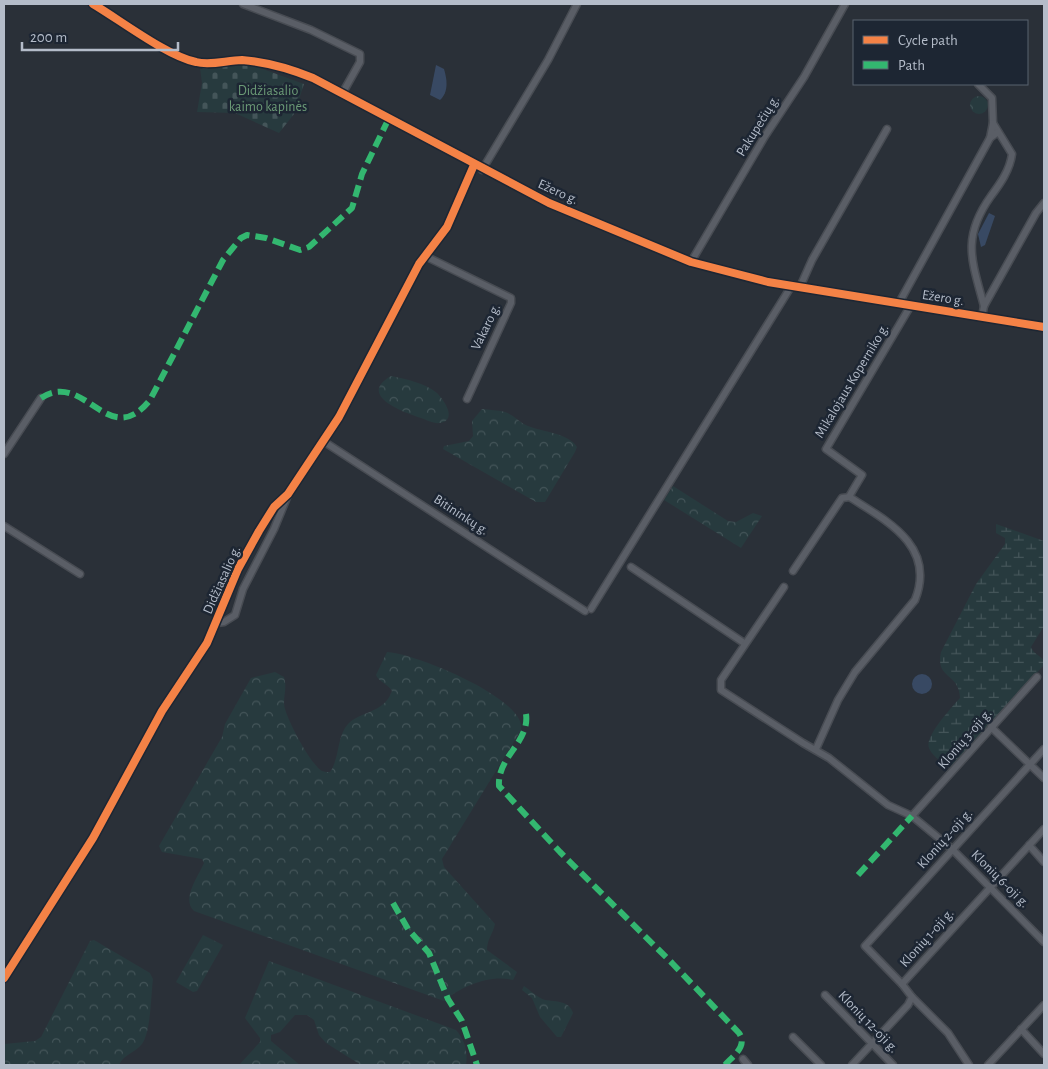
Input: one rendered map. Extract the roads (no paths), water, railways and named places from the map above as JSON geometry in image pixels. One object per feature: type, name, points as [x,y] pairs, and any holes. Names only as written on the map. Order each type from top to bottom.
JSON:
[{"type":"street","name":"Ežero g.","points":[[93,4],[186,59],[205,63],[243,60],[284,68],[313,78],[482,170],[549,203],[692,262],[749,278],[1044,327]]},
{"type":"street","points":[[243,4],[311,30],[360,54],[360,62],[342,94]]},
{"type":"street","points":[[482,170],[548,60],[577,4]]},
{"type":"street","name":"Pakupečių g.","points":[[692,262],[765,136],[804,77],[845,4]]},
{"type":"street","points":[[899,303],[990,138],[993,123],[993,102],[986,90],[979,85]]},
{"type":"street","points":[[984,306],[972,263],[970,246],[982,211],[1003,178],[1011,159],[1011,150],[993,123]]},
{"type":"street","points":[[800,287],[812,260],[887,129]]},
{"type":"street","points":[[990,138],[998,132]]},
{"type":"street","name":"Didžiasalio g.","points":[[4,978],[93,838],[162,711],[206,643],[217,623],[232,582],[259,531],[274,507],[288,494],[339,417],[425,256],[448,227],[474,165]]},
{"type":"street","points":[[982,317],[984,306],[1044,202]]},
{"type":"street","name":"Vakaro g.","points":[[425,256],[500,292],[512,300],[467,399]]},
{"type":"street","name":"Bitininkų g.","points":[[323,441],[588,610],[792,285]]},
{"type":"street","name":"Mikalojaus Koperniko g.","points":[[850,497],[862,475],[826,449],[911,305]]},
{"type":"street","points":[[4,454],[41,398]]},
{"type":"street","points":[[217,623],[224,622],[234,615],[243,589],[274,529],[288,494]]},
{"type":"street","points":[[793,571],[842,498],[850,497],[887,521],[901,534],[920,562],[921,579],[915,600],[855,672],[838,700],[816,749]]},
{"type":"street","points":[[4,526],[80,574]]},
{"type":"street","points":[[631,567],[744,643]]},
{"type":"street","points":[[784,588],[744,643],[721,680],[721,690],[803,743],[816,749],[888,805],[912,816]]},
{"type":"street","name":"Klonių 3-oji g.","points":[[912,816],[1037,677]]},
{"type":"street","points":[[991,728],[1044,778]]},
{"type":"street","name":"Klonių 2-oji g.","points":[[902,984],[865,946],[1044,749]]},
{"type":"street","name":"Klonių 6-oji g.","points":[[912,816],[952,849],[1044,942]]},
{"type":"street","name":"Klonių 1-oji g.","points":[[969,1065],[948,1033],[912,997],[902,984],[1044,829]]},
{"type":"street","points":[[1029,846],[1044,862]]},
{"type":"street","name":"Klonių 12-oji g.","points":[[825,995],[893,1065]]},
{"type":"street","points":[[852,1065],[902,1013],[912,997]]},
{"type":"street","points":[[988,1065],[1044,1005]]},
{"type":"street","points":[[1021,1030],[1044,1054]]},
{"type":"street","points":[[793,1037],[821,1065]]},
{"type":"street","points":[[743,1060],[748,1065]]},
{"type":"water","points":[[436,65],[444,69],[446,81],[445,93],[440,100],[430,95]]},
{"type":"water","points":[[989,213],[995,216],[985,245],[981,247],[978,234]]},
{"type":"water","points":[[918,674],[926,674],[932,680],[932,688],[926,694],[918,694],[912,688],[912,680]]},
{"type":"park label","name":"Didžiasalio kaimo kapinės","points":[[268,99]]}]
